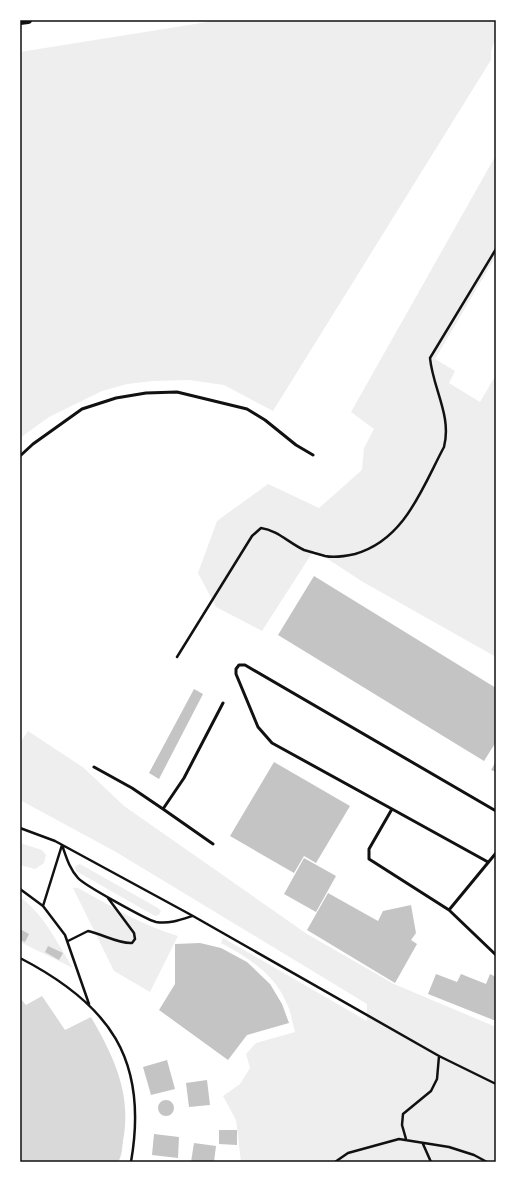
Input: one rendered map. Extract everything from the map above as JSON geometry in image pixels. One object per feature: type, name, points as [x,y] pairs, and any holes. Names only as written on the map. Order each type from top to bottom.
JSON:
[{"type":"main road","points":[[20,21],[28,20]]},
{"type":"lane","points":[[20,456],[39,439],[82,409],[116,398],[146,393],[177,392],[246,409],[265,420],[296,445],[314,455]]},
{"type":"lane","points":[[488,862],[272,743],[258,727],[236,674],[236,668],[246,665],[496,811]]},
{"type":"lane","points":[[163,810],[184,778],[223,703]]},
{"type":"lane","points":[[94,766],[132,788],[213,844]]},
{"type":"lane","points":[[392,809],[369,849],[368,859],[448,910],[496,955]]},
{"type":"lane","points":[[448,910],[496,853]]},
{"type":"path","points":[[177,656],[252,536],[261,528],[269,529],[304,549],[328,557],[340,557],[365,551],[379,544],[393,534],[404,522],[444,447],[448,434],[446,419],[430,358],[496,249]]},
{"type":"path","points":[[20,828],[62,844],[193,916],[439,1056],[496,1084]]},
{"type":"path","points":[[62,844],[70,866],[78,879],[106,897],[155,922],[175,922],[193,916]]},
{"type":"path","points":[[43,906],[62,844]]},
{"type":"path","points":[[20,889],[43,906],[68,941],[89,1004]]},
{"type":"path","points":[[68,941],[88,931],[112,938],[125,944],[132,943],[135,939],[134,933],[106,897]]},
{"type":"path","points":[[20,958],[50,973],[89,1004],[109,1026],[123,1050],[133,1084],[136,1136],[131,1162]]},
{"type":"path","points":[[406,1139],[402,1125],[403,1114],[432,1091],[437,1080],[439,1056]]},
{"type":"path","points":[[335,1162],[348,1153],[399,1139],[449,1147],[474,1155],[487,1162]]},
{"type":"path","points":[[423,1144],[431,1162]]},
{"type":"shaded area","points":[[220,20],[496,20],[496,35],[491,52],[491,60],[273,411],[224,385],[189,380],[153,381],[127,384],[102,391],[49,417],[20,438],[20,52]]},
{"type":"shaded area","points":[[496,155],[496,256],[435,359],[455,371],[449,383],[480,402],[496,375],[496,657],[363,582],[314,550],[262,631],[216,607],[198,573],[217,521],[268,484],[319,508],[362,470],[364,448],[374,429],[351,412]]},
{"type":"shaded area","points":[[28,731],[84,768],[124,806],[307,934],[394,984],[496,1027],[496,1162],[241,1162],[236,1120],[223,1096],[240,1084],[250,1068],[246,1054],[256,1043],[295,1032],[288,1005],[281,992],[267,974],[259,967],[221,943],[223,938],[367,1021],[367,1004],[116,852],[20,800],[20,743]]},
{"type":"shaded area","points":[[20,843],[42,850],[46,855],[44,863],[35,869],[20,865]]},
{"type":"shaded area","points":[[80,864],[158,908],[161,911],[159,915],[155,916],[76,871],[75,867]]},
{"type":"shaded area","points":[[73,888],[78,888],[139,921],[164,932],[178,936],[150,992],[114,971]]},
{"type":"shaded area","points":[[20,897],[29,904],[43,920],[73,968],[20,942]]},
{"type":"shaded area","points":[[42,996],[65,1030],[91,1017],[114,1061],[123,1092],[125,1107],[125,1124],[122,1149],[118,1162],[20,1162],[20,998],[26,1005]]},
{"type":"building","points":[[314,576],[496,688],[496,742],[484,761],[278,635]]},
{"type":"building","points":[[194,689],[203,694],[159,779],[149,773]]},
{"type":"building","points":[[496,761],[496,772],[491,770]]},
{"type":"building","points":[[274,762],[350,806],[316,863],[304,856],[294,873],[230,836]]},
{"type":"building","points":[[304,858],[336,876],[316,912],[284,894]]},
{"type":"building","points":[[328,893],[378,921],[383,911],[411,905],[416,933],[411,940],[417,944],[395,983],[307,930]]},
{"type":"building","points":[[20,929],[29,934],[25,942],[20,940]]},
{"type":"building","points":[[200,943],[221,948],[247,962],[270,984],[282,1004],[289,1023],[247,1035],[228,1060],[159,1010],[175,984],[175,944]]},
{"type":"building","points":[[48,946],[63,953],[59,960],[45,952]]},
{"type":"building","points":[[436,974],[457,982],[461,974],[486,984],[490,974],[496,977],[496,1021],[428,994]]},
{"type":"building","points":[[167,1060],[175,1089],[151,1095],[143,1067]]},
{"type":"building","points":[[207,1080],[210,1105],[189,1107],[186,1083]]},
{"type":"building","points":[[163,1100],[169,1100],[174,1105],[172,1114],[169,1116],[163,1116],[158,1111],[158,1105]]},
{"type":"building","points":[[219,1130],[237,1130],[237,1145],[219,1144]]},
{"type":"building","points":[[154,1134],[179,1137],[178,1158],[152,1155]]},
{"type":"building","points":[[194,1143],[216,1146],[214,1162],[191,1162]]}]
